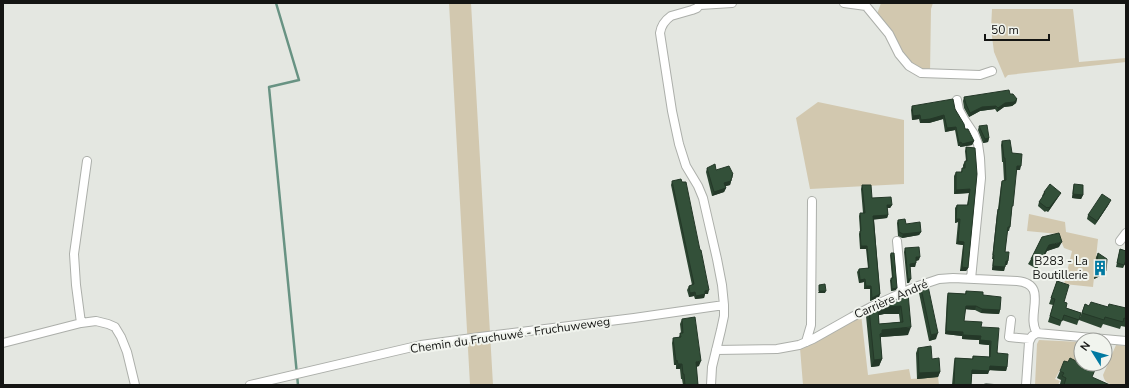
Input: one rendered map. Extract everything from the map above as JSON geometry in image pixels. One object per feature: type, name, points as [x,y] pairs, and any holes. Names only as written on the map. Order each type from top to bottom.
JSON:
[{"type":"street","points":[[711,385],[712,367],[723,324],[724,305],[717,259],[705,205],[701,193],[686,166],[679,144],[660,38],[662,26],[671,16],[692,10],[701,4],[732,3]]},
{"type":"street","points":[[844,3],[866,6],[889,34],[899,54],[909,66],[921,73],[980,75],[992,71]]},
{"type":"street","points":[[957,100],[959,110],[974,134],[978,144],[980,158],[981,178],[971,279]]},
{"type":"street","points":[[81,324],[74,254],[87,161]]},
{"type":"street","points":[[806,342],[811,325],[812,201]]},
{"type":"street","points":[[1120,241],[1126,233]]},
{"type":"street","points":[[897,241],[902,294]]},
{"type":"street","name":"Carrière André","points":[[716,350],[784,348],[799,345],[860,312],[924,284],[953,278],[1024,282],[1032,286],[1035,294],[1033,324],[1037,333]]},
{"type":"street","name":"Chemin du Fruchuwé - Fruchuweweg","points":[[250,385],[422,345],[480,336],[650,316],[724,305]]},
{"type":"street","points":[[1011,320],[1009,337],[1030,339]]},
{"type":"street","points":[[3,343],[96,321],[108,324],[115,327],[121,337],[127,352],[135,385]]},
{"type":"street","points":[[1026,385],[1028,342],[1037,333],[1126,341]]},
{"type":"shaded area","points":[[449,3],[471,3],[493,385],[470,385]]},
{"type":"shaded area","points":[[881,3],[933,3],[931,9],[930,74],[909,66],[876,17]]},
{"type":"shaded area","points":[[992,9],[1073,9],[1079,62],[1126,58],[1126,62],[1008,75],[1005,78],[994,52],[991,29]]},
{"type":"shaded area","points":[[818,102],[904,120],[904,184],[810,189],[796,118]]},
{"type":"shaded area","points":[[1029,214],[1065,222],[1066,232],[1098,239],[1093,287],[1064,284],[1072,251],[1064,248],[1058,234],[1027,231]]},
{"type":"shaded area","points":[[861,314],[868,375],[909,369],[911,379],[938,377],[939,385],[803,385],[800,348]]},
{"type":"shaded area","points":[[1039,340],[1073,342],[1073,366],[1062,366],[1055,379],[1060,381],[1058,385],[1035,385],[1037,344]]},
{"type":"shaded area","points":[[1116,345],[1126,346],[1126,385],[1115,385],[1106,382],[1104,379],[1104,372],[1113,372],[1113,352]]},
{"type":"building","points":[[1009,90],[1010,94],[1013,94],[1017,99],[1014,102],[1005,103],[998,108],[996,106],[982,107],[970,113],[964,97]]},
{"type":"building","points":[[953,99],[955,109],[964,124],[965,129],[968,129],[974,141],[962,144],[961,142],[959,143],[956,127],[947,128],[944,115],[921,120],[920,115],[913,116],[912,106]]},
{"type":"building","points":[[987,125],[989,138],[985,139],[979,126]]},
{"type":"building","points":[[1010,140],[1012,153],[1022,154],[1021,166],[1017,166],[1010,227],[1008,227],[1005,252],[1009,252],[1008,261],[1006,261],[1005,267],[993,266],[1002,181],[1006,180],[1005,158],[1002,141]]},
{"type":"building","points":[[966,147],[975,148],[977,174],[968,268],[962,267],[964,242],[958,241],[960,219],[956,219],[957,205],[968,205],[970,189],[956,190],[956,172],[962,172],[962,168],[965,168],[965,161],[967,161]]},
{"type":"building","points":[[715,164],[716,170],[729,166],[733,174],[731,181],[724,183],[726,188],[714,192],[707,168]]},
{"type":"building","points":[[681,179],[682,182],[686,182],[709,290],[705,291],[705,294],[696,296],[695,292],[690,293],[689,286],[694,284],[672,181]]},
{"type":"building","points":[[1050,184],[1061,193],[1049,208],[1047,208],[1039,202]]},
{"type":"building","points":[[1074,184],[1083,185],[1083,195],[1073,194]]},
{"type":"building","points":[[862,185],[871,185],[872,198],[891,197],[892,205],[887,205],[888,215],[873,216],[880,294],[872,298],[871,286],[866,286],[865,279],[860,280],[859,269],[869,268],[867,246],[861,246],[860,213],[865,213]]},
{"type":"building","points":[[1102,194],[1111,200],[1097,221],[1088,215]]},
{"type":"building","points":[[905,219],[906,224],[920,222],[921,232],[903,234],[899,232],[898,220]]},
{"type":"building","points":[[1059,233],[1062,242],[1049,245],[1039,264],[1031,259],[1042,237]]},
{"type":"building","points":[[919,247],[920,257],[916,257],[916,263],[910,264],[911,279],[908,279],[905,248]]},
{"type":"building","points":[[1120,249],[1126,251],[1126,260],[1124,265],[1117,263]]},
{"type":"building","points":[[891,253],[894,253],[897,288],[892,289],[891,278],[893,278]]},
{"type":"building","name":"B283 - La Boutillerie","points":[[1098,253],[1107,259],[1106,271],[1096,275]]},
{"type":"building","points":[[1057,281],[1069,285],[1064,302],[1067,303],[1066,308],[1081,313],[1079,320],[1064,315],[1062,321],[1050,316],[1055,299],[1051,298]]},
{"type":"building","points":[[825,284],[826,291],[819,291],[819,285]]},
{"type":"building","points":[[928,286],[938,333],[931,335],[921,288]]},
{"type":"building","points":[[966,291],[983,292],[983,295],[1001,297],[1000,310],[966,306],[964,321],[982,322],[981,327],[999,328],[997,353],[1008,354],[1007,367],[990,366],[989,371],[972,370],[971,385],[954,385],[955,358],[973,359],[973,356],[990,357],[991,341],[980,340],[981,336],[963,335],[963,332],[946,331],[948,293],[966,294]]},
{"type":"building","points":[[908,293],[911,327],[882,330],[882,333],[880,334],[882,359],[874,360],[869,309],[884,301],[899,299],[899,294]],"holes":[[[901,306],[903,322],[879,324],[878,309]]]},
{"type":"building","points":[[1091,302],[1108,307],[1109,304],[1126,308],[1126,319],[1124,318],[1123,322],[1105,317],[1104,320],[1082,313],[1085,304],[1089,306]]},
{"type":"building","points":[[695,317],[701,361],[696,362],[698,385],[685,385],[682,364],[678,364],[677,360],[676,361],[673,338],[681,337],[680,333],[683,333],[682,319]]},
{"type":"building","points":[[931,346],[932,359],[939,358],[940,372],[919,373],[918,348]]},
{"type":"building","points":[[1070,358],[1073,360],[1073,372],[1094,372],[1092,377],[1110,385],[1064,385],[1066,378],[1062,376],[1064,373],[1060,371],[1064,361],[1068,362]]},
{"type":"building","points":[[986,384],[1002,385],[981,385]]},
{"type":"waterway","points":[[276,3],[299,80],[269,87],[298,385]]},
{"type":"place","name":"B283 - La Boutillerie","points":[[1100,268]]}]
